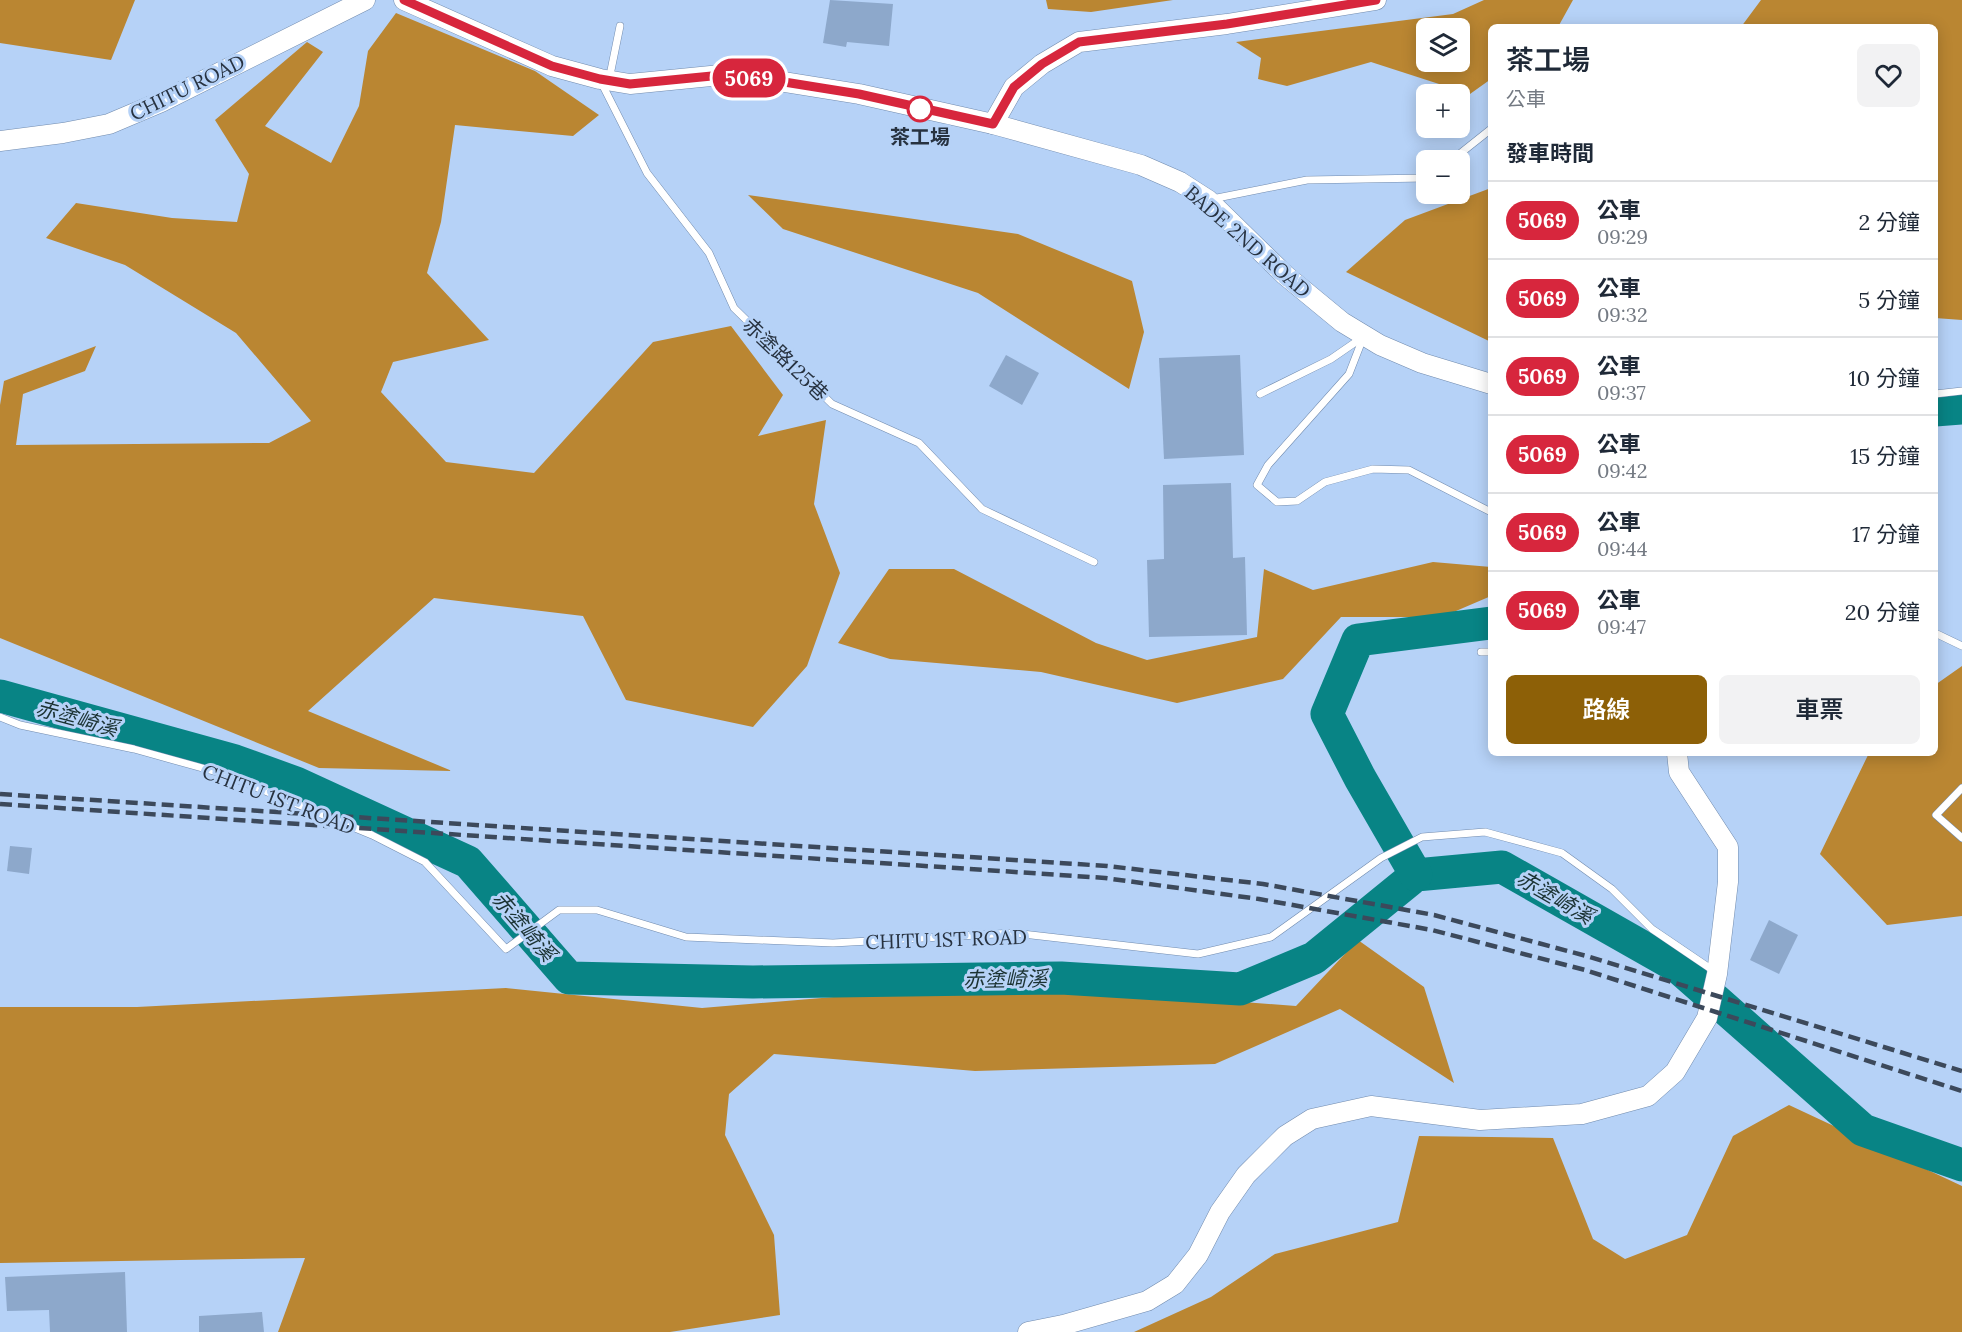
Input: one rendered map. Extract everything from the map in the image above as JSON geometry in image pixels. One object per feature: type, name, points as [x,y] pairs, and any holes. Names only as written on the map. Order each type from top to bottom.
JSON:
[{"type":"street","name":"CHITU ROAD","points":[[0,141],[63,134],[109,124],[161,102],[364,0]]},
{"type":"street","points":[[404,0],[552,66],[605,80],[630,84],[722,75],[778,81],[859,94],[993,124],[1014,87],[1042,64],[1079,42],[1227,24],[1376,0]]},
{"type":"street","name":"BADE 2ND ROAD","points":[[993,124],[1141,165],[1180,182],[1208,200],[1285,275],[1342,322],[1422,363],[1488,383]]},
{"type":"street","points":[[1028,1332],[1063,1325],[1147,1301],[1175,1284],[1198,1255],[1220,1212],[1246,1175],[1285,1136],[1312,1119],[1371,1106],[1480,1120],[1582,1114],[1648,1096],[1675,1072],[1707,1018],[1717,973],[1728,882],[1728,848],[1678,772],[1677,756]]},
{"type":"lane","points":[[605,80],[620,26]]},
{"type":"lane","name":"赤塗路125巷","points":[[605,80],[647,173],[709,254],[734,308],[832,404],[919,444],[982,509],[1094,562]]},
{"type":"lane","points":[[1465,150],[1488,131]]},
{"type":"lane","points":[[1208,200],[1307,180],[1416,178]]},
{"type":"lane","points":[[1260,394],[1331,359],[1365,335]]},
{"type":"lane","points":[[1365,335],[1349,375],[1268,465],[1257,485],[1277,502],[1297,501],[1325,482],[1334,479],[1373,469],[1409,470],[1488,511]]},
{"type":"lane","points":[[1938,394],[1962,391]]},
{"type":"lane","points":[[1938,634],[1962,645]]},
{"type":"lane","points":[[1481,652],[1488,652]]},
{"type":"lane","name":"CHITU 1ST ROAD","points":[[0,717],[20,725],[134,749],[224,774],[372,836],[425,862],[459,896],[483,928],[506,949],[559,910],[597,910],[686,937],[833,943],[1014,933],[1198,954],[1271,937],[1381,858],[1422,837],[1485,832],[1562,853],[1612,889],[1652,929],[1717,973]]},
{"type":"lane","points":[[1962,788],[1936,815],[1962,838]]},
{"type":"shaded area","points":[[0,0],[135,0],[111,60],[0,43]]},
{"type":"shaded area","points":[[1046,0],[1173,0],[1091,12],[1048,9]]},
{"type":"shaded area","points":[[1484,0],[1573,0],[1560,24],[1488,24],[1488,81],[1470,94],[1470,84],[1439,84],[1371,62],[1287,86],[1258,79],[1261,58],[1236,42],[1416,19],[1416,72],[1470,72],[1470,18],[1422,18],[1453,14]]},
{"type":"shaded area","points":[[1761,0],[1962,0],[1962,320],[1938,318],[1938,24],[1743,24]]},
{"type":"shaded area","points":[[396,13],[535,71],[599,115],[573,136],[455,125],[441,222],[427,273],[489,340],[393,362],[381,392],[446,462],[534,473],[653,342],[731,326],[783,395],[758,436],[826,420],[814,504],[840,573],[807,666],[753,727],[626,700],[583,616],[434,598],[308,711],[452,771],[319,768],[0,638],[0,405],[4,381],[96,346],[85,371],[23,394],[16,445],[269,443],[311,421],[236,333],[125,265],[46,238],[76,203],[172,218],[237,222],[249,174],[215,120],[307,42],[323,52],[265,126],[331,163],[359,106],[368,51]]},
{"type":"shaded area","points":[[1488,189],[1488,341],[1346,272],[1405,220],[1448,204],[1470,204],[1470,196]]},
{"type":"shaded area","points":[[748,195],[1018,234],[1132,281],[1144,332],[1129,389],[978,293],[783,229]]},
{"type":"shaded area","points":[[1433,562],[1488,567],[1488,597],[1442,617],[1341,617],[1283,679],[1177,703],[1041,672],[890,659],[838,643],[889,569],[954,569],[1096,643],[1147,660],[1257,637],[1264,569],[1313,590]]},
{"type":"shaded area","points":[[1962,666],[1962,916],[1887,925],[1820,854],[1868,756],[1938,756],[1938,683]]},
{"type":"shaded area","points":[[1358,940],[1424,987],[1454,1083],[1340,1009],[1215,1064],[975,1071],[774,1054],[729,1094],[725,1135],[774,1235],[780,1315],[670,1332],[278,1332],[305,1258],[0,1263],[0,1007],[137,1007],[506,988],[702,1008],[1001,983],[1296,1006]]},
{"type":"shaded area","points":[[1789,1105],[1962,1186],[1962,1332],[1134,1332],[1211,1297],[1275,1254],[1398,1222],[1419,1136],[1553,1138],[1593,1239],[1625,1259],[1687,1235],[1733,1136]]},
{"type":"building","points":[[830,0],[893,4],[889,46],[847,42],[846,47],[823,43]]},
{"type":"building","points":[[1006,355],[1039,373],[1022,405],[989,386]]},
{"type":"building","points":[[1240,355],[1244,455],[1164,459],[1159,358]]},
{"type":"building","points":[[1231,483],[1233,558],[1245,557],[1247,635],[1149,637],[1147,560],[1164,559],[1163,485]]},
{"type":"building","points":[[10,846],[32,848],[29,874],[7,871]]},
{"type":"building","points":[[1769,920],[1798,935],[1779,974],[1750,960]]},
{"type":"building","points":[[125,1272],[127,1332],[50,1332],[49,1310],[7,1311],[5,1277]]},
{"type":"building","points":[[262,1312],[264,1332],[199,1332],[199,1316]]},
{"type":"waterway","points":[[1938,410],[1962,408]]},
{"type":"waterway","points":[[1416,875],[1360,778],[1327,714],[1358,640],[1488,623]]},
{"type":"waterway","name":"赤塗崎溪","points":[[0,696],[235,761],[296,783],[468,862],[569,978],[753,982],[1061,978],[1240,989],[1314,958],[1416,875],[1502,867],[1678,967],[1863,1130],[1962,1165]]},
{"type":"railway","points":[[0,794],[1107,866],[1263,884],[1434,915],[1590,957],[1962,1071]]},
{"type":"railway","points":[[0,804],[1105,878],[1259,899],[1432,930],[1585,970],[1962,1091]]},
{"type":"bus line","name":"5069","points":[[404,0],[552,66],[600,79],[630,84],[722,75],[778,81],[859,94],[993,124],[1014,87],[1042,64],[1079,42],[1227,24],[1376,0]]},
{"type":"place","name":"茶工場","points":[[920,109]]}]
